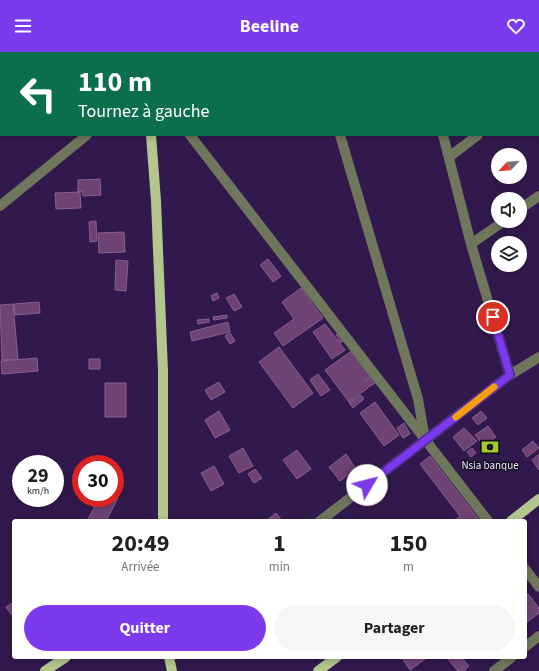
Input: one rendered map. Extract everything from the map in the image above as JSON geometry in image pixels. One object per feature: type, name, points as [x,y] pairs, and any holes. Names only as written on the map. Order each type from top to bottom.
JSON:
[{"type":"main road","points":[[151,136],[156,201],[163,371],[164,519]]},
{"type":"main road","points":[[514,519],[539,499]]},
{"type":"main road","points":[[45,671],[63,659]]},
{"type":"main road","points":[[169,659],[172,671]]},
{"type":"main road","points":[[318,671],[334,659]]},
{"type":"street","points":[[0,206],[85,136]]},
{"type":"street","points":[[191,136],[265,229],[425,441],[486,519]]},
{"type":"street","points":[[340,136],[418,398],[425,441]]},
{"type":"street","points":[[443,136],[471,244],[510,375]]},
{"type":"street","points":[[449,157],[477,136]]},
{"type":"street","points":[[527,204],[539,196]]},
{"type":"street","points":[[471,244],[494,228]]},
{"type":"street","points":[[323,519],[510,375],[539,357]]},
{"type":"street","points":[[527,572],[539,587]]},
{"type":"street","points":[[527,645],[539,636]]},
{"type":"street","points":[[497,670],[510,659]]},
{"type":"building","points":[[100,179],[101,195],[83,196],[82,191],[78,192],[78,180]]},
{"type":"building","points":[[80,192],[81,208],[56,209],[55,193]]},
{"type":"building","points":[[96,221],[97,241],[90,242],[89,222]]},
{"type":"building","points":[[124,232],[125,252],[99,253],[98,233]]},
{"type":"building","points":[[268,259],[281,276],[273,282],[260,265]]},
{"type":"building","points":[[116,260],[128,261],[126,291],[115,290]]},
{"type":"building","points":[[301,288],[323,318],[283,346],[274,333],[294,319],[282,302]]},
{"type":"building","points":[[217,293],[219,298],[213,301],[211,296]]},
{"type":"building","points":[[234,294],[242,307],[234,311],[226,298]]},
{"type":"building","points":[[39,302],[40,313],[15,315],[14,304]]},
{"type":"building","points":[[13,304],[18,359],[2,360],[0,305]]},
{"type":"building","points":[[227,315],[227,318],[214,320],[213,317]]},
{"type":"building","points":[[209,319],[209,322],[198,324],[197,320]]},
{"type":"building","points":[[228,322],[230,332],[192,341],[190,332]]},
{"type":"building","points":[[325,324],[345,350],[332,359],[313,332]]},
{"type":"building","points":[[340,332],[345,339],[341,343],[336,335]]},
{"type":"building","points":[[230,333],[235,341],[230,344],[225,336]]},
{"type":"building","points":[[279,347],[313,393],[293,408],[259,362]]},
{"type":"building","points":[[353,350],[371,376],[363,382],[368,388],[349,402],[325,370]]},
{"type":"building","points":[[37,358],[38,371],[2,374],[1,361]]},
{"type":"building","points":[[89,359],[100,359],[100,369],[89,369]]},
{"type":"building","points":[[318,374],[330,390],[321,396],[310,380]]},
{"type":"building","points":[[373,376],[376,382],[369,387],[365,382]]},
{"type":"building","points":[[219,382],[225,392],[211,400],[205,390]]},
{"type":"building","points":[[105,383],[126,383],[126,417],[105,417]]},
{"type":"building","points":[[361,395],[364,399],[353,408],[349,403]]},
{"type":"building","points":[[375,402],[399,435],[384,446],[360,413]]},
{"type":"building","points":[[219,411],[230,430],[215,438],[205,420]]},
{"type":"building","points":[[481,411],[487,418],[478,425],[472,418]]},
{"type":"building","points":[[404,423],[410,434],[403,438],[397,428]]},
{"type":"building","points":[[488,426],[496,437],[484,446],[475,435]]},
{"type":"building","points":[[464,428],[477,441],[464,451],[453,437]]},
{"type":"building","points":[[533,441],[539,448],[527,457],[522,450]]},
{"type":"building","points":[[243,448],[253,466],[239,473],[229,456]]},
{"type":"building","points":[[472,448],[476,453],[471,457],[467,452]]},
{"type":"building","points":[[297,450],[311,469],[297,479],[283,460]]},
{"type":"building","points":[[346,454],[356,469],[340,481],[329,467]]},
{"type":"building","points":[[539,454],[539,470],[532,460]]},
{"type":"building","points":[[430,456],[478,519],[456,519],[460,516],[420,464]]},
{"type":"building","points":[[214,466],[224,484],[211,491],[201,473]]},
{"type":"building","points":[[255,469],[262,478],[254,483],[248,474]]},
{"type":"building","points":[[94,507],[113,507],[107,519],[88,519]]},
{"type":"building","points":[[276,513],[280,519],[268,519]]},
{"type":"building","points":[[527,595],[539,608],[539,613],[527,622]]},
{"type":"building","points":[[12,603],[12,615],[6,607]]},
{"type":"building","points":[[403,659],[425,659],[410,670]]},
{"type":"building","points":[[448,659],[463,659],[469,666],[464,671],[458,671]]},
{"type":"slow traffic","points":[[456,417],[494,387]]},
{"type":"place","name":"Nsia banque","points":[[490,447]]},
{"type":"route","points":[[367,485],[510,375],[493,317]]}]
